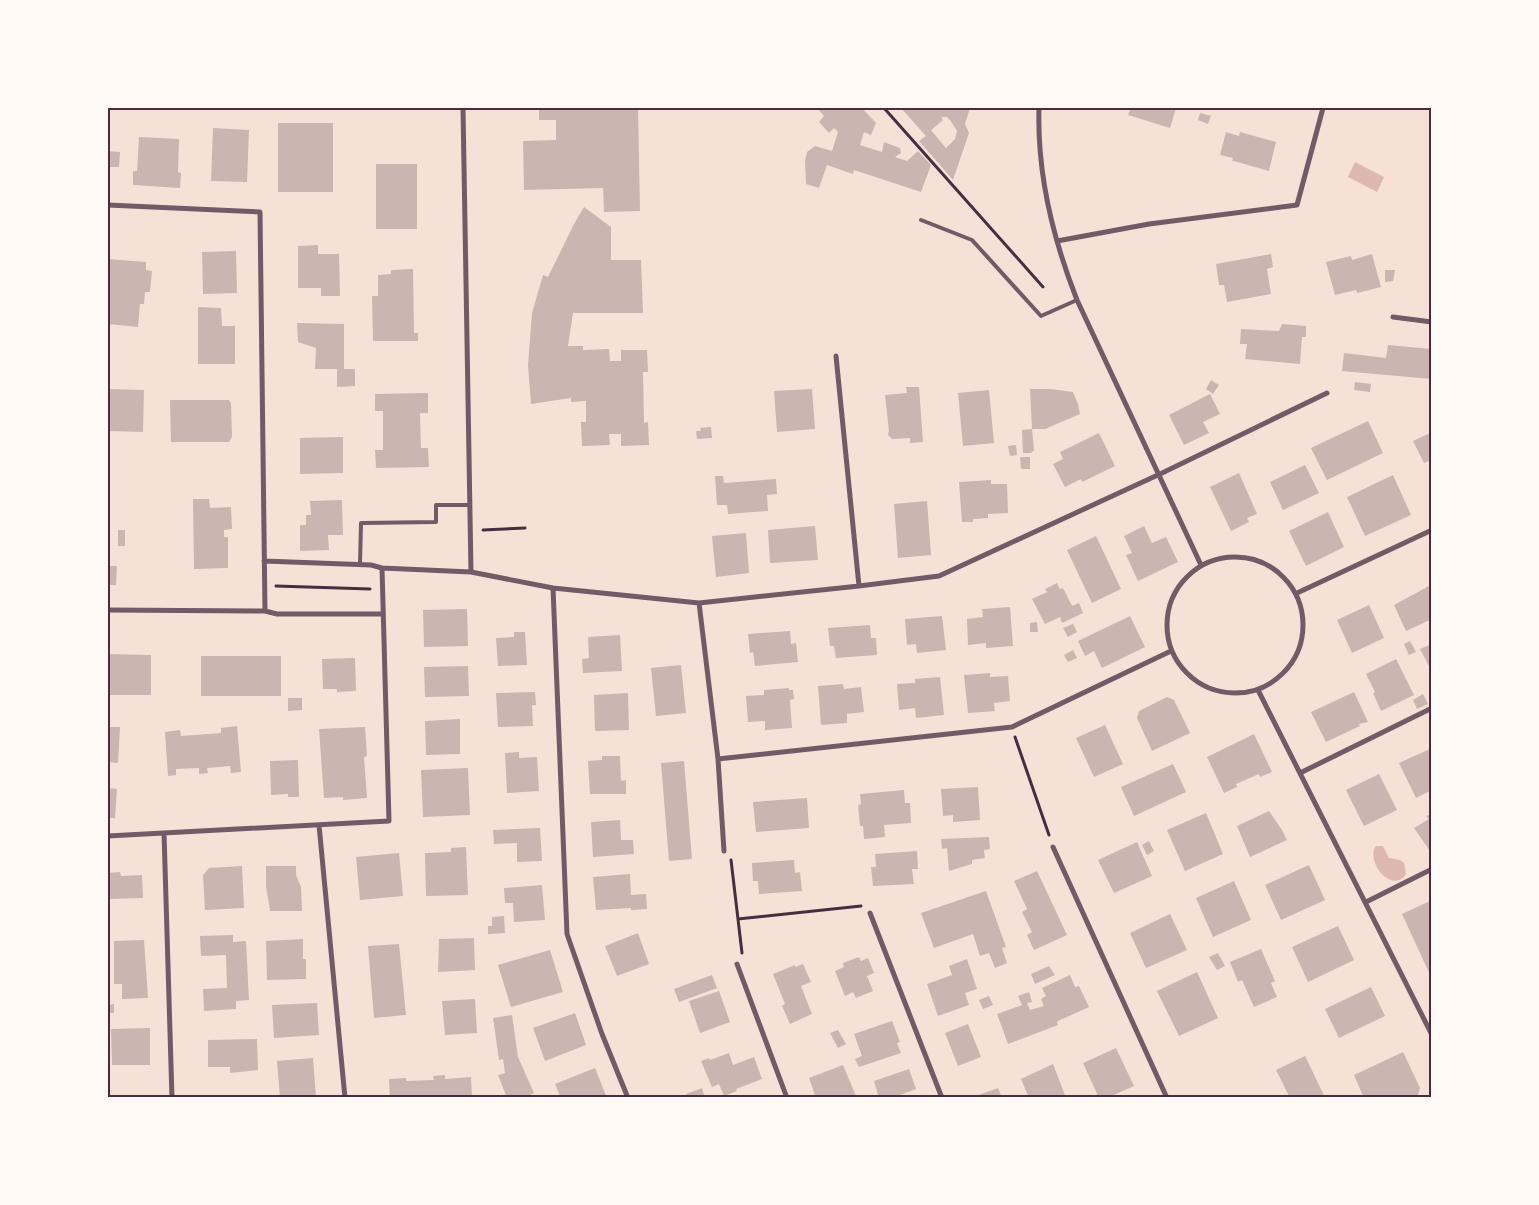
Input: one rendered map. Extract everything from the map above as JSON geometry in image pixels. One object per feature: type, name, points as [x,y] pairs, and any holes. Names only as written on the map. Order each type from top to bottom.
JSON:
[{"type":"street","points":[[463,108],[471,572]]},
{"type":"street","points":[[1039,108],[1038,128],[1048,207],[1057,241],[1077,300],[1201,565]]},
{"type":"street","points":[[1057,241],[1149,224],[1297,204],[1323,108]]},
{"type":"street","points":[[108,205],[260,212],[264,611]]},
{"type":"street","points":[[1392,317],[1432,322]]},
{"type":"street","points":[[836,356],[859,586]]},
{"type":"street","points":[[264,561],[360,564],[382,568],[471,572],[553,588],[699,602],[939,576],[1160,474],[1327,393]]},
{"type":"street","points":[[1297,593],[1432,530]]},
{"type":"street","points":[[1244,556],[1265,562],[1284,575],[1297,593],[1304,615],[1303,639],[1294,661],[1279,678],[1258,690],[1238,694],[1217,691],[1198,683],[1182,669],[1171,651],[1166,631],[1168,612],[1174,593],[1185,577],[1201,565],[1222,557],[1244,556]]},
{"type":"street","points":[[108,836],[389,821],[382,568]]},
{"type":"street","points":[[553,588],[567,934],[602,1034],[628,1098]]},
{"type":"street","points":[[699,602],[718,759],[724,851]]},
{"type":"street","points":[[108,610],[264,611],[276,614],[383,614]]},
{"type":"street","points":[[718,759],[1012,727],[1171,651]]},
{"type":"street","points":[[1258,690],[1432,1035]]},
{"type":"street","points":[[1300,773],[1432,708]]},
{"type":"street","points":[[319,825],[345,1098]]},
{"type":"street","points":[[164,833],[172,1098]]},
{"type":"street","points":[[1053,847],[1167,1098]]},
{"type":"street","points":[[1366,902],[1432,869]]},
{"type":"street","points":[[870,913],[942,1098]]},
{"type":"street","points":[[737,964],[787,1098]]},
{"type":"lane","points":[[921,220],[972,240],[1041,316],[1077,300]]},
{"type":"lane","points":[[360,564],[361,523],[436,522],[436,505],[470,505]]},
{"type":"path","points":[[884,108],[1043,288]]},
{"type":"path","points":[[470,531],[525,528]]},
{"type":"path","points":[[275,586],[372,589]]},
{"type":"path","points":[[1012,727],[1053,847]]},
{"type":"path","points":[[724,851],[731,858],[743,956],[737,964]]},
{"type":"path","points":[[738,919],[866,905],[870,913]]},
{"type":"shaded area","points":[[1355,162],[1384,177],[1377,192],[1348,177]]},
{"type":"shaded area","points":[[1376,846],[1383,846],[1389,858],[1400,860],[1404,863],[1406,874],[1394,881],[1387,879],[1374,860]]},
{"type":"building","points":[[539,108],[638,108],[640,211],[604,212],[603,188],[524,190],[523,141],[556,140],[556,120],[539,120]]},
{"type":"building","points":[[817,108],[862,108],[876,123],[871,135],[864,132],[860,145],[882,152],[884,142],[900,148],[901,153],[895,157],[907,161],[918,151],[931,165],[921,192],[854,170],[853,174],[827,165],[819,188],[806,184],[805,161],[807,152],[815,146],[832,151],[838,132],[834,128],[829,133],[819,122],[824,116]]},
{"type":"building","points":[[901,108],[970,108],[965,124],[969,133],[953,180],[919,141],[926,136]],"holes":[[[941,117],[947,117],[957,131],[955,139],[946,148],[931,130],[943,120]]]},
{"type":"building","points":[[1131,108],[1176,108],[1170,128],[1128,115]]},
{"type":"building","points":[[1200,113],[1211,116],[1208,124],[1198,120]]},
{"type":"building","points":[[278,123],[333,123],[333,192],[278,192]]},
{"type":"building","points":[[213,128],[249,130],[247,182],[211,181]]},
{"type":"building","points":[[1226,132],[1239,136],[1240,132],[1276,142],[1269,171],[1232,161],[1233,158],[1220,155]]},
{"type":"building","points":[[139,137],[179,139],[178,172],[181,173],[180,188],[133,185],[133,171],[137,171]]},
{"type":"building","points":[[108,151],[120,152],[119,167],[108,167]]},
{"type":"building","points":[[376,164],[417,164],[417,229],[376,229]]},
{"type":"building","points":[[584,207],[611,227],[611,260],[641,260],[643,313],[573,313],[568,346],[583,346],[583,350],[609,349],[610,361],[621,361],[621,350],[647,350],[648,372],[643,372],[644,423],[648,422],[649,445],[621,446],[621,434],[609,434],[610,445],[582,446],[581,422],[586,422],[586,401],[571,402],[571,398],[531,404],[528,365],[532,313],[543,275],[548,277]]},
{"type":"building","points":[[318,245],[318,254],[339,254],[340,296],[321,296],[321,288],[298,288],[298,246]]},
{"type":"building","points":[[236,251],[237,293],[203,294],[202,252]]},
{"type":"building","points":[[1271,254],[1273,267],[1267,269],[1271,294],[1227,302],[1224,285],[1219,285],[1216,264]]},
{"type":"building","points":[[1372,254],[1381,287],[1357,293],[1356,290],[1335,295],[1326,262],[1351,256],[1352,260]]},
{"type":"building","points":[[108,259],[146,262],[146,270],[152,271],[150,292],[145,292],[144,304],[140,304],[138,327],[108,324]]},
{"type":"building","points":[[413,269],[414,333],[418,333],[418,341],[373,341],[372,296],[378,296],[378,275],[391,274],[391,270]]},
{"type":"building","points":[[1385,270],[1395,270],[1393,281],[1385,282]]},
{"type":"building","points":[[198,307],[221,308],[222,326],[235,326],[235,364],[198,364]]},
{"type":"building","points":[[297,323],[344,324],[344,369],[355,369],[355,386],[337,387],[337,369],[315,369],[316,348],[298,342]]},
{"type":"building","points":[[1282,324],[1306,326],[1306,337],[1302,337],[1300,364],[1245,359],[1247,344],[1240,344],[1241,329],[1279,331]]},
{"type":"building","points":[[1388,345],[1432,349],[1432,379],[1342,371],[1344,353],[1386,358]]},
{"type":"building","points":[[1211,380],[1219,385],[1213,394],[1206,389]]},
{"type":"building","points":[[1355,382],[1371,384],[1370,392],[1354,390]]},
{"type":"building","points":[[906,387],[919,387],[923,442],[910,443],[910,438],[892,439],[888,435],[885,395],[907,393]]},
{"type":"building","points":[[109,389],[144,390],[143,432],[108,431]]},
{"type":"building","points":[[812,389],[815,429],[777,432],[774,391]]},
{"type":"building","points":[[1030,389],[1073,392],[1080,414],[1045,429],[1032,429]]},
{"type":"building","points":[[989,390],[994,443],[963,446],[958,393]]},
{"type":"building","points":[[428,393],[428,413],[420,413],[421,448],[428,448],[429,467],[376,468],[375,450],[383,450],[383,411],[375,411],[375,394]]},
{"type":"building","points":[[1210,394],[1220,414],[1203,422],[1209,433],[1184,445],[1169,415]]},
{"type":"building","points":[[170,400],[229,400],[231,403],[232,437],[229,442],[171,442]]},
{"type":"building","points":[[1368,421],[1383,453],[1327,480],[1311,448]]},
{"type":"building","points":[[711,427],[712,438],[697,439],[696,431],[701,431],[700,428]]},
{"type":"building","points":[[1032,429],[1034,450],[1031,453],[1023,453],[1022,430]]},
{"type":"building","points":[[1432,432],[1432,460],[1424,463],[1413,441]]},
{"type":"building","points":[[1099,433],[1115,466],[1082,482],[1081,479],[1065,487],[1053,464],[1063,459],[1060,452]]},
{"type":"building","points":[[343,437],[343,473],[300,474],[300,438]]},
{"type":"building","points":[[1016,445],[1017,455],[1010,456],[1008,446]]},
{"type":"building","points":[[1020,457],[1030,457],[1030,469],[1021,469]]},
{"type":"building","points":[[1305,465],[1319,493],[1283,510],[1270,482]]},
{"type":"building","points":[[1239,473],[1257,514],[1247,518],[1249,522],[1231,531],[1210,487]]},
{"type":"building","points":[[1393,475],[1411,515],[1365,536],[1347,497]]},
{"type":"building","points":[[715,476],[723,476],[724,483],[776,479],[777,494],[767,495],[768,511],[728,514],[727,505],[717,505]]},
{"type":"building","points":[[991,480],[991,484],[1007,484],[1008,513],[988,514],[988,518],[973,519],[973,522],[962,522],[959,482]]},
{"type":"building","points":[[193,499],[209,499],[210,508],[231,507],[232,529],[224,530],[224,537],[228,537],[228,568],[194,569]]},
{"type":"building","points":[[342,500],[343,535],[328,535],[329,550],[300,551],[300,525],[306,525],[306,515],[311,515],[310,501]]},
{"type":"building","points":[[927,501],[931,555],[898,558],[894,504]]},
{"type":"building","points":[[1328,512],[1344,547],[1306,566],[1289,531]]},
{"type":"building","points":[[815,526],[818,560],[770,563],[768,530]]},
{"type":"building","points":[[1144,526],[1152,543],[1166,537],[1178,562],[1138,581],[1126,555],[1132,553],[1124,536]]},
{"type":"building","points":[[118,530],[125,530],[125,546],[118,546]]},
{"type":"building","points":[[746,533],[749,573],[716,577],[712,536]]},
{"type":"building","points":[[1096,536],[1121,589],[1092,603],[1067,550]]},
{"type":"building","points":[[108,566],[117,566],[116,585],[108,585]]},
{"type":"building","points":[[1057,583],[1060,589],[1063,588],[1072,606],[1079,603],[1083,613],[1062,623],[1060,617],[1045,624],[1032,599],[1047,592],[1045,589]]},
{"type":"building","points":[[1429,586],[1432,590],[1432,619],[1406,631],[1394,605]]},
{"type":"building","points":[[1369,605],[1384,638],[1352,653],[1337,620]]},
{"type":"building","points":[[1010,607],[1013,646],[986,648],[986,643],[968,645],[967,619],[983,617],[982,609]]},
{"type":"building","points":[[467,609],[468,646],[424,647],[423,610]]},
{"type":"building","points":[[942,616],[946,650],[917,653],[916,644],[907,645],[905,619]]},
{"type":"building","points":[[1130,616],[1145,647],[1102,668],[1094,651],[1085,656],[1078,641]]},
{"type":"building","points":[[1037,622],[1038,632],[1030,632],[1030,623]]},
{"type":"building","points":[[1073,624],[1077,632],[1068,637],[1063,628]]},
{"type":"building","points":[[870,625],[871,638],[876,638],[877,655],[836,658],[834,646],[830,646],[828,628]]},
{"type":"building","points":[[790,631],[791,644],[796,643],[798,662],[755,666],[753,652],[750,653],[748,634]]},
{"type":"building","points":[[514,632],[525,632],[527,665],[498,666],[496,638],[514,637]]},
{"type":"building","points":[[620,635],[622,671],[583,673],[582,659],[589,658],[588,637]]},
{"type":"building","points":[[1410,641],[1416,652],[1409,655],[1404,644]]},
{"type":"building","points":[[1432,644],[1432,672],[1420,649]]},
{"type":"building","points":[[1073,650],[1077,658],[1068,662],[1064,655]]},
{"type":"building","points":[[108,654],[151,655],[151,695],[108,695]]},
{"type":"building","points":[[201,656],[281,656],[281,696],[201,696]]},
{"type":"building","points":[[355,658],[356,691],[337,692],[337,689],[323,689],[322,659]]},
{"type":"building","points":[[1396,659],[1414,695],[1381,711],[1373,693],[1375,692],[1366,674]]},
{"type":"building","points":[[681,665],[686,713],[656,716],[651,668]]},
{"type":"building","points":[[468,666],[469,696],[425,697],[424,667]]},
{"type":"building","points":[[990,673],[990,677],[1008,676],[1010,701],[994,703],[995,711],[968,713],[964,675]]},
{"type":"building","points":[[940,677],[944,715],[916,718],[915,708],[899,710],[897,684],[915,683],[915,679]]},
{"type":"building","points":[[843,684],[844,689],[861,687],[864,712],[847,714],[847,723],[821,725],[818,686]]},
{"type":"building","points":[[789,688],[789,690],[793,690],[794,699],[790,700],[792,728],[765,730],[765,721],[748,722],[746,696],[764,695],[764,690]]},
{"type":"building","points":[[535,692],[536,705],[532,705],[533,726],[498,727],[496,693]]},
{"type":"building","points":[[1354,692],[1368,722],[1359,724],[1360,726],[1326,742],[1311,712]]},
{"type":"building","points":[[628,693],[629,730],[595,731],[594,695]]},
{"type":"building","points":[[1423,694],[1428,704],[1417,709],[1413,700]]},
{"type":"building","points":[[1167,697],[1174,700],[1190,733],[1152,751],[1137,718],[1139,711]]},
{"type":"building","points":[[288,698],[302,698],[302,710],[288,711]]},
{"type":"building","points":[[460,719],[460,754],[426,755],[425,721]]},
{"type":"building","points":[[1105,725],[1123,764],[1094,777],[1076,738]]},
{"type":"building","points":[[237,726],[241,772],[231,773],[230,766],[207,768],[208,773],[199,774],[199,768],[176,769],[176,775],[168,776],[165,732],[180,730],[181,736],[221,733],[221,728]]},
{"type":"building","points":[[108,727],[120,727],[118,763],[108,762]]},
{"type":"building","points":[[365,727],[367,756],[364,757],[367,798],[343,800],[343,797],[324,798],[319,729]]},
{"type":"building","points":[[1254,734],[1272,772],[1260,777],[1259,774],[1236,784],[1237,787],[1224,793],[1207,757]]},
{"type":"building","points":[[1432,748],[1432,790],[1416,798],[1399,763]]},
{"type":"building","points":[[519,752],[519,758],[537,757],[539,791],[507,793],[505,753]]},
{"type":"building","points":[[602,756],[620,756],[621,781],[626,780],[626,794],[590,794],[588,761],[602,760]]},
{"type":"building","points":[[298,760],[299,797],[288,797],[288,794],[271,795],[270,761]]},
{"type":"building","points":[[684,761],[692,859],[669,861],[661,763]]},
{"type":"building","points":[[1173,764],[1186,792],[1134,816],[1121,787]]},
{"type":"building","points":[[468,768],[470,815],[423,817],[421,770]]},
{"type":"building","points":[[1379,774],[1397,810],[1364,826],[1346,790]]},
{"type":"building","points":[[978,787],[980,820],[953,822],[953,815],[943,816],[941,789]]},
{"type":"building","points":[[108,788],[117,789],[115,818],[108,818]]},
{"type":"building","points":[[904,790],[905,803],[910,803],[911,823],[884,825],[885,837],[864,839],[863,826],[860,826],[858,805],[861,804],[860,794]]},
{"type":"building","points":[[807,798],[809,828],[756,832],[753,802]]},
{"type":"building","points":[[1269,811],[1287,840],[1250,857],[1237,826]]},
{"type":"building","points":[[1206,813],[1223,854],[1185,871],[1167,830]]},
{"type":"building","points":[[1432,814],[1432,854],[1414,828],[1429,819],[1426,816]]},
{"type":"building","points":[[620,820],[621,840],[633,840],[634,854],[593,857],[591,822]]},
{"type":"building","points":[[540,828],[542,861],[517,862],[517,843],[494,844],[493,830]]},
{"type":"building","points":[[989,837],[990,849],[984,850],[985,858],[972,860],[972,864],[949,871],[947,848],[942,849],[941,839]]},
{"type":"building","points":[[1149,841],[1154,851],[1147,855],[1142,845]]},
{"type":"building","points":[[1137,842],[1152,876],[1114,893],[1098,860]]},
{"type":"building","points":[[466,847],[468,895],[426,896],[425,853],[451,852],[451,848]]},
{"type":"building","points":[[917,851],[918,869],[912,869],[914,884],[873,886],[871,867],[876,867],[875,854]]},
{"type":"building","points":[[399,853],[403,896],[360,900],[356,857]]},
{"type":"building","points":[[794,860],[795,873],[800,872],[802,891],[759,894],[758,881],[753,881],[752,863]]},
{"type":"building","points":[[1309,865],[1325,900],[1281,920],[1265,885]]},
{"type":"building","points":[[242,866],[244,908],[205,910],[203,875],[209,868]]},
{"type":"building","points":[[266,866],[296,866],[296,875],[301,887],[302,911],[270,911],[266,886]]},
{"type":"building","points":[[1037,871],[1067,935],[1034,950],[1027,935],[1032,932],[1022,912],[1027,909],[1014,881]]},
{"type":"building","points":[[120,872],[121,876],[142,875],[143,898],[109,899],[108,873]]},
{"type":"building","points":[[630,874],[631,895],[646,894],[647,909],[596,910],[593,877]]},
{"type":"building","points":[[1234,881],[1251,920],[1213,937],[1196,898]]},
{"type":"building","points":[[542,885],[545,920],[514,922],[513,903],[505,903],[504,888]]},
{"type":"building","points":[[986,891],[1006,947],[1002,948],[1007,963],[995,968],[989,953],[980,956],[973,934],[934,948],[921,913]]},
{"type":"building","points":[[1432,900],[1432,979],[1402,914]]},
{"type":"building","points":[[1170,914],[1187,950],[1146,968],[1130,933]]},
{"type":"building","points":[[504,916],[505,933],[488,934],[488,926],[492,926],[492,917]]},
{"type":"building","points":[[1338,926],[1354,960],[1308,982],[1292,947]]},
{"type":"building","points":[[638,933],[649,964],[617,976],[605,946]]},
{"type":"building","points":[[233,935],[233,942],[246,941],[249,1000],[236,1001],[236,1009],[204,1011],[203,989],[227,988],[226,955],[201,956],[200,936]]},
{"type":"building","points":[[474,938],[475,970],[438,972],[439,939]]},
{"type":"building","points":[[303,939],[306,979],[267,980],[266,941]]},
{"type":"building","points":[[144,940],[148,998],[122,999],[122,984],[114,984],[114,941]]},
{"type":"building","points":[[399,944],[406,1015],[374,1018],[368,946]]},
{"type":"building","points":[[1261,949],[1275,981],[1271,983],[1277,997],[1254,1007],[1242,980],[1238,982],[1230,962]]},
{"type":"building","points":[[550,950],[563,992],[511,1007],[498,965]]},
{"type":"building","points":[[1218,953],[1225,966],[1217,970],[1209,957]]},
{"type":"building","points":[[859,957],[861,961],[868,958],[874,973],[867,976],[873,991],[856,998],[853,992],[845,996],[835,971],[844,967],[843,963]]},
{"type":"building","points":[[967,959],[977,989],[965,993],[969,1005],[938,1016],[927,984],[952,975],[949,966]]},
{"type":"building","points":[[803,964],[811,982],[801,986],[812,1014],[790,1024],[782,1006],[785,1004],[773,974],[795,965],[795,967]]},
{"type":"building","points":[[1049,966],[1055,975],[1035,984],[1031,974]]},
{"type":"building","points":[[1197,972],[1218,1018],[1179,1036],[1157,991]]},
{"type":"building","points":[[712,975],[717,988],[679,1002],[674,989]]},
{"type":"building","points":[[1070,975],[1075,987],[1079,986],[1089,1007],[1058,1021],[1058,1025],[1008,1044],[997,1014],[1022,1005],[1018,996],[1029,992],[1032,1002],[1027,1003],[1030,1010],[1044,1006],[1041,999],[1046,996],[1042,988]]},
{"type":"building","points":[[1371,987],[1385,1016],[1339,1038],[1325,1009]]},
{"type":"building","points":[[719,991],[730,1022],[700,1033],[689,1001]]},
{"type":"building","points":[[989,996],[993,1005],[983,1009],[979,1000]]},
{"type":"building","points":[[475,999],[477,1033],[445,1035],[442,1001]]},
{"type":"building","points":[[317,1003],[319,1035],[274,1038],[272,1005]]},
{"type":"building","points":[[114,1004],[114,1013],[108,1013],[108,1005]]},
{"type":"building","points":[[575,1013],[586,1045],[545,1061],[533,1028]]},
{"type":"building","points":[[512,1015],[518,1057],[534,1093],[530,1095],[531,1098],[507,1098],[498,1075],[505,1073],[503,1059],[499,1060],[493,1018]]},
{"type":"building","points":[[892,1021],[900,1042],[897,1043],[901,1053],[859,1067],[855,1059],[862,1056],[854,1034]]},
{"type":"building","points":[[968,1024],[981,1057],[958,1066],[945,1033]]},
{"type":"building","points":[[150,1028],[150,1065],[112,1065],[111,1029]]},
{"type":"building","points":[[838,1030],[846,1044],[838,1048],[830,1033]]},
{"type":"building","points":[[257,1039],[258,1070],[230,1073],[230,1067],[208,1067],[208,1040]]},
{"type":"building","points":[[1116,1048],[1134,1086],[1107,1098],[1099,1098],[1083,1063]]},
{"type":"building","points":[[1403,1052],[1420,1088],[1417,1098],[1364,1098],[1354,1075]]},
{"type":"building","points":[[729,1053],[733,1065],[754,1057],[762,1079],[724,1096],[719,1084],[712,1087],[701,1061],[709,1058],[710,1060]]},
{"type":"building","points":[[1305,1056],[1325,1098],[1290,1098],[1276,1070]]},
{"type":"building","points":[[313,1058],[316,1098],[280,1098],[277,1061]]},
{"type":"building","points":[[1053,1064],[1066,1098],[1029,1098],[1021,1079]]},
{"type":"building","points":[[843,1065],[856,1096],[816,1098],[809,1078]]},
{"type":"building","points":[[595,1068],[607,1098],[561,1098],[555,1084]]},
{"type":"building","points":[[909,1069],[916,1089],[892,1098],[879,1098],[874,1081]]},
{"type":"building","points":[[445,1075],[445,1079],[471,1077],[472,1098],[390,1098],[389,1079],[406,1078],[406,1081],[434,1080],[433,1076]]},
{"type":"building","points":[[702,1088],[705,1098],[687,1098],[686,1094]]},
{"type":"building","points":[[998,1088],[1002,1098],[973,1098],[973,1097]]},
{"type":"building","points":[[108,1095],[127,1096],[127,1098],[108,1098]]}]
